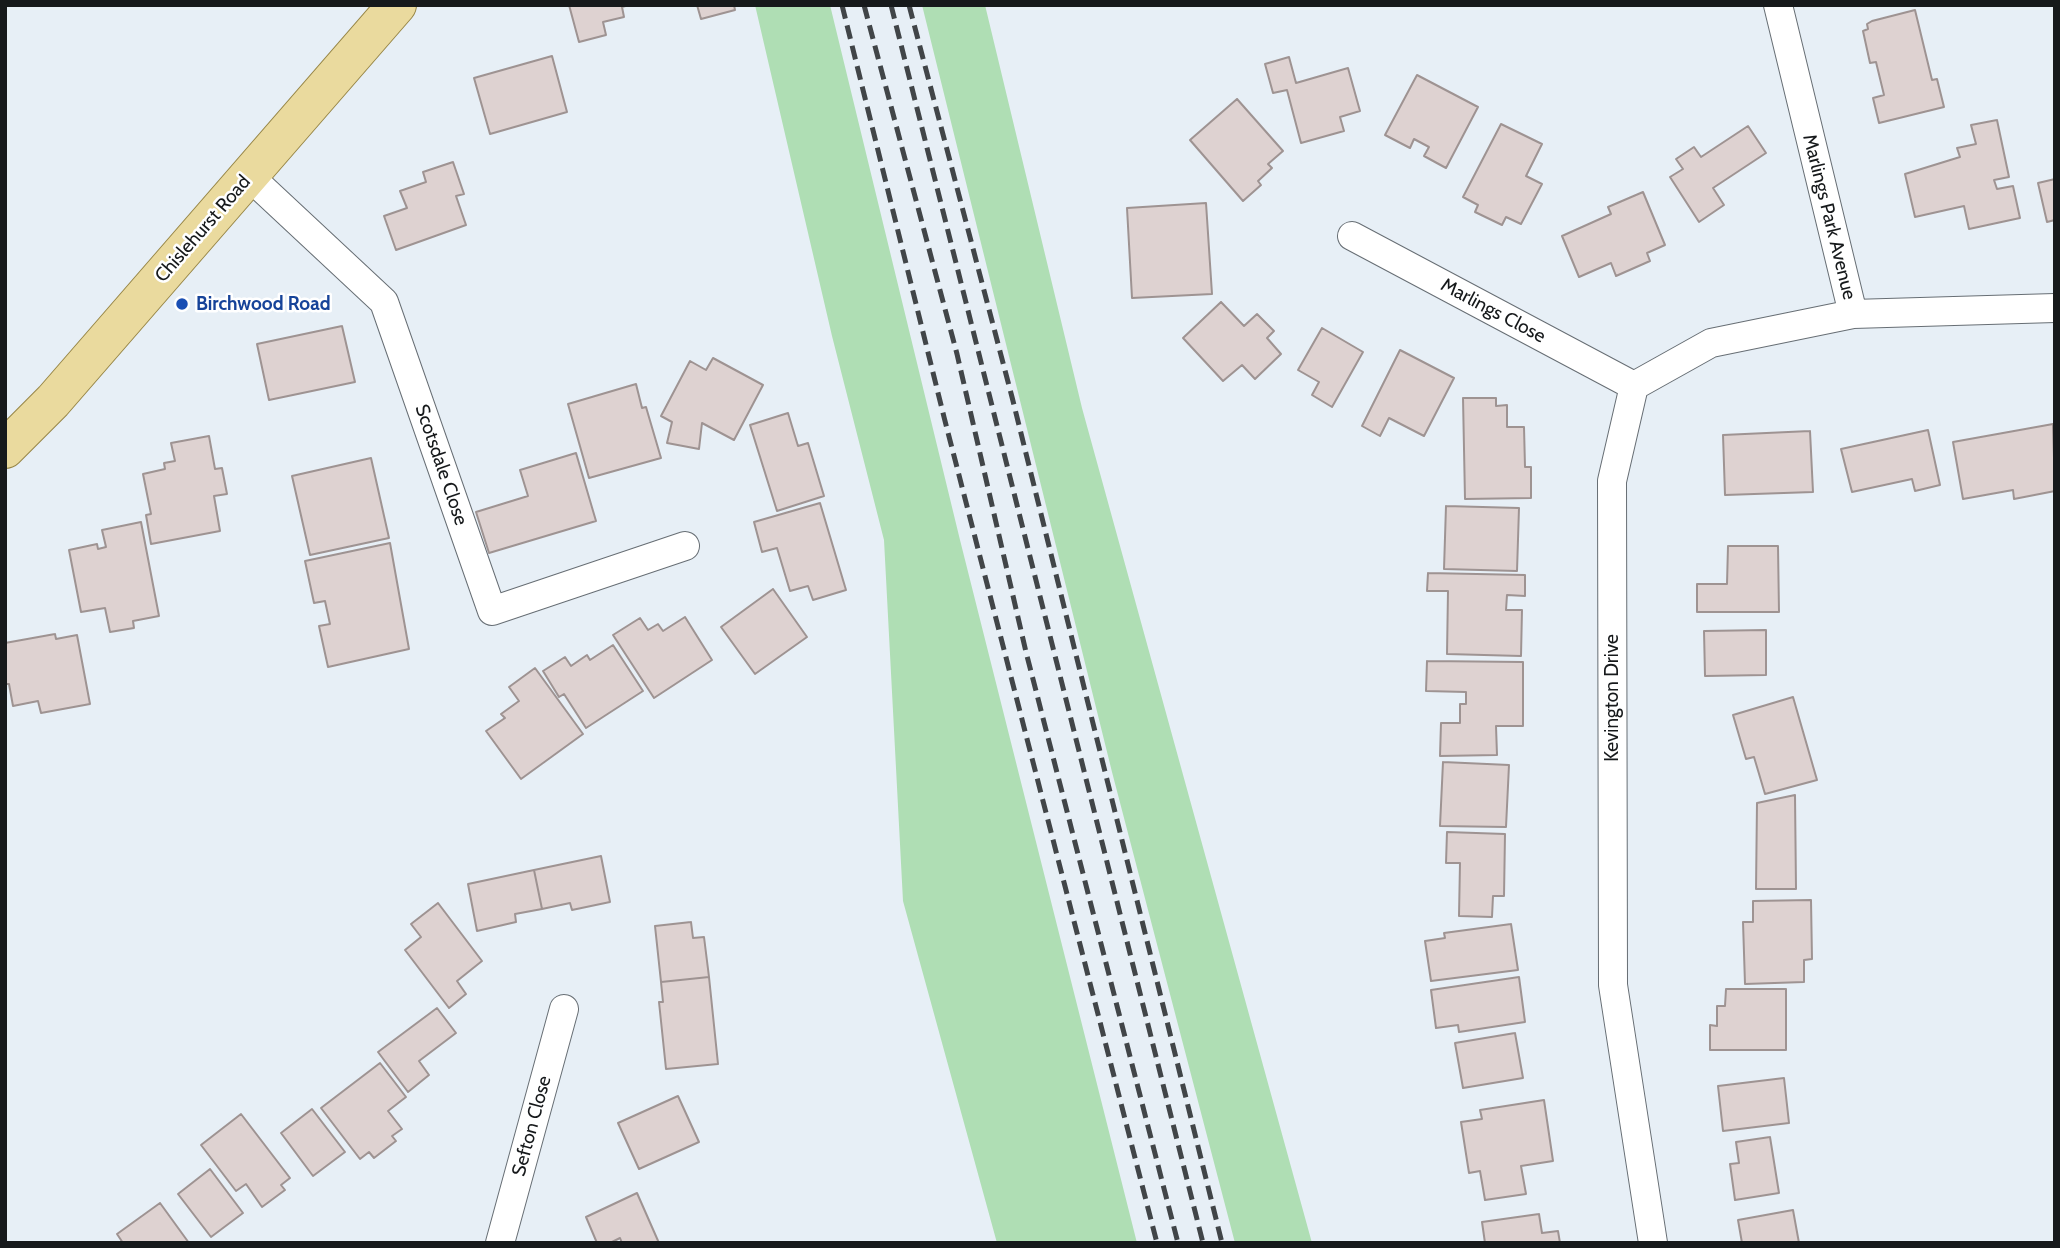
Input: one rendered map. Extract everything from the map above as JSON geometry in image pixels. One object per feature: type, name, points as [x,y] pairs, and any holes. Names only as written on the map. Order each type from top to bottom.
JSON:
[{"type":"main road","name":"Chislehurst Road","points":[[5,449],[53,401],[249,176],[382,11]]},
{"type":"street","name":"Marlings Park Avenue","points":[[1778,5],[1853,314],[2055,307]]},
{"type":"street","name":"Scotsdale Close","points":[[249,176],[384,302],[492,611],[685,546]]},
{"type":"street","name":"Marlings Close","points":[[1352,236],[1634,386]]},
{"type":"street","points":[[1634,386],[1711,343],[1853,314]]},
{"type":"street","name":"Kevington Drive","points":[[1634,386],[1612,481],[1614,985],[1653,1243]]},
{"type":"street","name":"Sefton Close","points":[[500,1243],[564,1009]]},
{"type":"green space","points":[[755,5],[830,5],[960,540],[1137,1243],[997,1243],[903,901],[884,540],[832,336]]},
{"type":"green space","points":[[922,5],[985,5],[1082,408],[1312,1243],[1235,1243],[1112,772]]},
{"type":"building","points":[[569,5],[629,5],[622,7],[624,17],[603,22],[606,35],[579,42]]},
{"type":"building","points":[[697,5],[734,5],[735,10],[701,19]]},
{"type":"building","points":[[1915,10],[1932,80],[1937,79],[1944,107],[1879,123],[1873,98],[1884,95],[1876,62],[1870,63],[1863,31],[1868,29],[1867,24],[1872,21]]},
{"type":"building","points":[[552,56],[567,112],[490,134],[474,78]]},
{"type":"building","points":[[1289,57],[1296,83],[1348,68],[1360,111],[1340,117],[1344,131],[1301,143],[1287,90],[1273,93],[1265,64]]},
{"type":"building","points":[[1417,75],[1478,107],[1446,168],[1424,156],[1429,147],[1414,139],[1410,148],[1385,135]]},
{"type":"building","points":[[1237,99],[1283,151],[1268,164],[1272,168],[1258,181],[1261,185],[1243,201],[1190,140]]},
{"type":"building","points":[[1997,120],[2009,177],[1994,180],[1997,189],[2013,186],[2020,218],[1969,229],[1964,206],[1915,217],[1905,174],[1960,157],[1957,148],[1976,144],[1971,125]]},
{"type":"building","points":[[1501,124],[1542,144],[1526,176],[1542,184],[1521,224],[1506,217],[1502,225],[1475,212],[1478,205],[1463,197]]},
{"type":"building","points":[[1748,126],[1766,153],[1713,188],[1724,205],[1699,222],[1670,177],[1683,169],[1676,159],[1694,147],[1701,157]]},
{"type":"building","points":[[453,162],[464,194],[456,196],[466,225],[396,250],[384,216],[407,208],[400,191],[426,182],[423,172]]},
{"type":"building","points":[[2055,179],[2055,220],[2047,222],[2038,183]]},
{"type":"building","points":[[1643,192],[1665,245],[1647,253],[1650,261],[1616,276],[1611,263],[1579,277],[1562,236],[1611,214],[1608,207]]},
{"type":"building","points":[[1206,203],[1212,294],[1132,298],[1127,208]]},
{"type":"building","points":[[1221,302],[1244,326],[1257,314],[1274,331],[1267,338],[1281,354],[1255,379],[1242,365],[1223,381],[1183,338]]},
{"type":"building","points":[[342,326],[355,382],[269,400],[257,344]]},
{"type":"building","points":[[1322,328],[1363,352],[1332,407],[1312,395],[1319,382],[1298,370]]},
{"type":"building","points":[[1400,350],[1454,378],[1424,436],[1389,418],[1380,436],[1362,426]]},
{"type":"building","points":[[713,358],[763,385],[734,440],[702,423],[699,449],[667,443],[672,422],[661,416],[690,361],[706,370]]},
{"type":"building","points":[[636,384],[642,408],[646,407],[661,458],[589,478],[568,404]]},
{"type":"building","points":[[1463,398],[1496,398],[1496,406],[1507,405],[1507,427],[1524,427],[1525,467],[1531,467],[1531,498],[1465,499]]},
{"type":"building","points":[[788,413],[798,446],[808,443],[824,496],[777,511],[750,425]]},
{"type":"building","points":[[2053,424],[2055,491],[2014,499],[2013,490],[1963,499],[1953,442]]},
{"type":"building","points":[[1928,430],[1940,485],[1915,491],[1912,479],[1852,492],[1841,449]]},
{"type":"building","points":[[1810,431],[1813,492],[1725,495],[1723,435]]},
{"type":"building","points":[[209,436],[215,469],[222,468],[227,494],[214,496],[220,531],[151,544],[146,515],[151,514],[143,474],[165,469],[164,463],[175,461],[171,443]]},
{"type":"building","points":[[576,453],[596,521],[489,553],[476,512],[528,496],[520,470]]},
{"type":"building","points":[[371,458],[389,538],[310,555],[292,476]]},
{"type":"building","points":[[820,503],[846,590],[813,600],[808,586],[790,591],[777,548],[762,552],[754,522]]},
{"type":"building","points":[[1446,506],[1519,508],[1517,571],[1444,569]]},
{"type":"building","points":[[141,522],[159,616],[133,621],[134,628],[110,632],[105,608],[81,612],[69,550],[97,544],[98,549],[106,547],[102,530]]},
{"type":"building","points":[[390,543],[409,649],[328,667],[319,626],[330,624],[325,601],[314,603],[305,561]]},
{"type":"building","points":[[1728,546],[1778,546],[1779,612],[1697,612],[1697,584],[1727,584]]},
{"type":"building","points":[[1428,573],[1525,575],[1525,596],[1507,595],[1506,610],[1522,610],[1521,656],[1447,654],[1448,591],[1427,591]]},
{"type":"building","points":[[773,589],[807,637],[755,674],[721,627]]},
{"type":"building","points":[[685,617],[712,660],[654,698],[613,635],[640,618],[648,630],[658,624],[663,631]]},
{"type":"building","points":[[1766,630],[1766,675],[1705,676],[1704,631]]},
{"type":"building","points":[[55,634],[56,639],[77,635],[90,704],[41,713],[38,701],[13,706],[9,684],[5,684],[5,643]]},
{"type":"building","points":[[613,645],[643,691],[586,728],[564,694],[559,697],[543,671],[565,657],[571,666],[587,655],[590,660]]},
{"type":"building","points":[[1427,661],[1523,662],[1523,726],[1496,726],[1497,755],[1440,756],[1441,723],[1460,723],[1460,704],[1466,704],[1466,692],[1426,691]]},
{"type":"building","points":[[535,668],[583,734],[521,779],[486,731],[505,718],[501,714],[519,701],[509,687]]},
{"type":"building","points":[[1793,697],[1817,780],[1765,794],[1754,757],[1746,759],[1733,715]]},
{"type":"building","points":[[1443,762],[1509,765],[1506,827],[1440,826]]},
{"type":"building","points":[[1795,795],[1796,889],[1756,889],[1757,803]]},
{"type":"building","points":[[1447,832],[1505,834],[1504,896],[1493,896],[1492,917],[1459,916],[1460,863],[1446,863]]},
{"type":"building","points":[[601,856],[610,902],[572,910],[570,903],[542,909],[534,870]]},
{"type":"building","points":[[534,870],[542,909],[515,914],[516,922],[477,931],[468,884]]},
{"type":"building","points":[[1811,900],[1812,959],[1804,960],[1804,982],[1745,984],[1743,922],[1753,922],[1753,901]]},
{"type":"building","points":[[438,903],[482,961],[457,981],[466,994],[449,1008],[405,950],[421,937],[411,924]]},
{"type":"building","points":[[691,922],[693,938],[704,937],[709,977],[661,982],[655,926]]},
{"type":"building","points":[[1511,924],[1518,970],[1431,981],[1425,941],[1445,938],[1444,933]]},
{"type":"building","points":[[709,977],[718,1064],[666,1069],[659,1002],[663,1002],[661,982]]},
{"type":"building","points":[[1519,977],[1525,1022],[1459,1032],[1458,1025],[1436,1028],[1431,990]]},
{"type":"building","points":[[1726,989],[1786,989],[1786,1050],[1710,1050],[1710,1025],[1717,1026],[1717,1006],[1725,1006]]},
{"type":"building","points":[[437,1008],[456,1033],[419,1061],[429,1075],[408,1092],[378,1052]]},
{"type":"building","points":[[1515,1033],[1523,1078],[1463,1088],[1455,1043]]},
{"type":"building","points":[[380,1063],[406,1097],[388,1111],[402,1129],[392,1136],[396,1141],[374,1158],[369,1152],[360,1159],[321,1108]]},
{"type":"building","points":[[1784,1078],[1789,1123],[1723,1131],[1718,1086]]},
{"type":"building","points":[[678,1096],[699,1142],[639,1169],[618,1123]]},
{"type":"building","points":[[1544,1100],[1553,1161],[1521,1166],[1526,1194],[1485,1200],[1480,1171],[1469,1173],[1461,1122],[1482,1119],[1480,1110]]},
{"type":"building","points":[[312,1109],[345,1152],[313,1176],[281,1133]]},
{"type":"building","points":[[241,1114],[290,1178],[281,1185],[285,1190],[262,1207],[246,1184],[236,1191],[201,1145]]},
{"type":"building","points":[[1770,1137],[1779,1193],[1735,1200],[1730,1164],[1739,1163],[1736,1142]]},
{"type":"building","points":[[210,1169],[243,1213],[211,1237],[178,1194]]},
{"type":"building","points":[[637,1193],[659,1243],[622,1243],[620,1238],[610,1243],[597,1243],[586,1217]]},
{"type":"building","points":[[160,1203],[189,1243],[123,1243],[117,1234]]},
{"type":"building","points":[[1793,1210],[1799,1243],[1742,1243],[1738,1220]]},
{"type":"building","points":[[1539,1214],[1542,1233],[1558,1231],[1560,1243],[1485,1243],[1482,1222]]},
{"type":"railway","points":[[842,5],[944,417],[1157,1243]]},
{"type":"railway","points":[[864,5],[957,354],[1026,652],[1178,1243]]},
{"type":"railway","points":[[891,5],[1203,1243]]},
{"type":"railway","points":[[909,5],[1012,397],[1222,1243]]},
{"type":"place","name":"Birchwood Road","points":[[182,304]]}]
